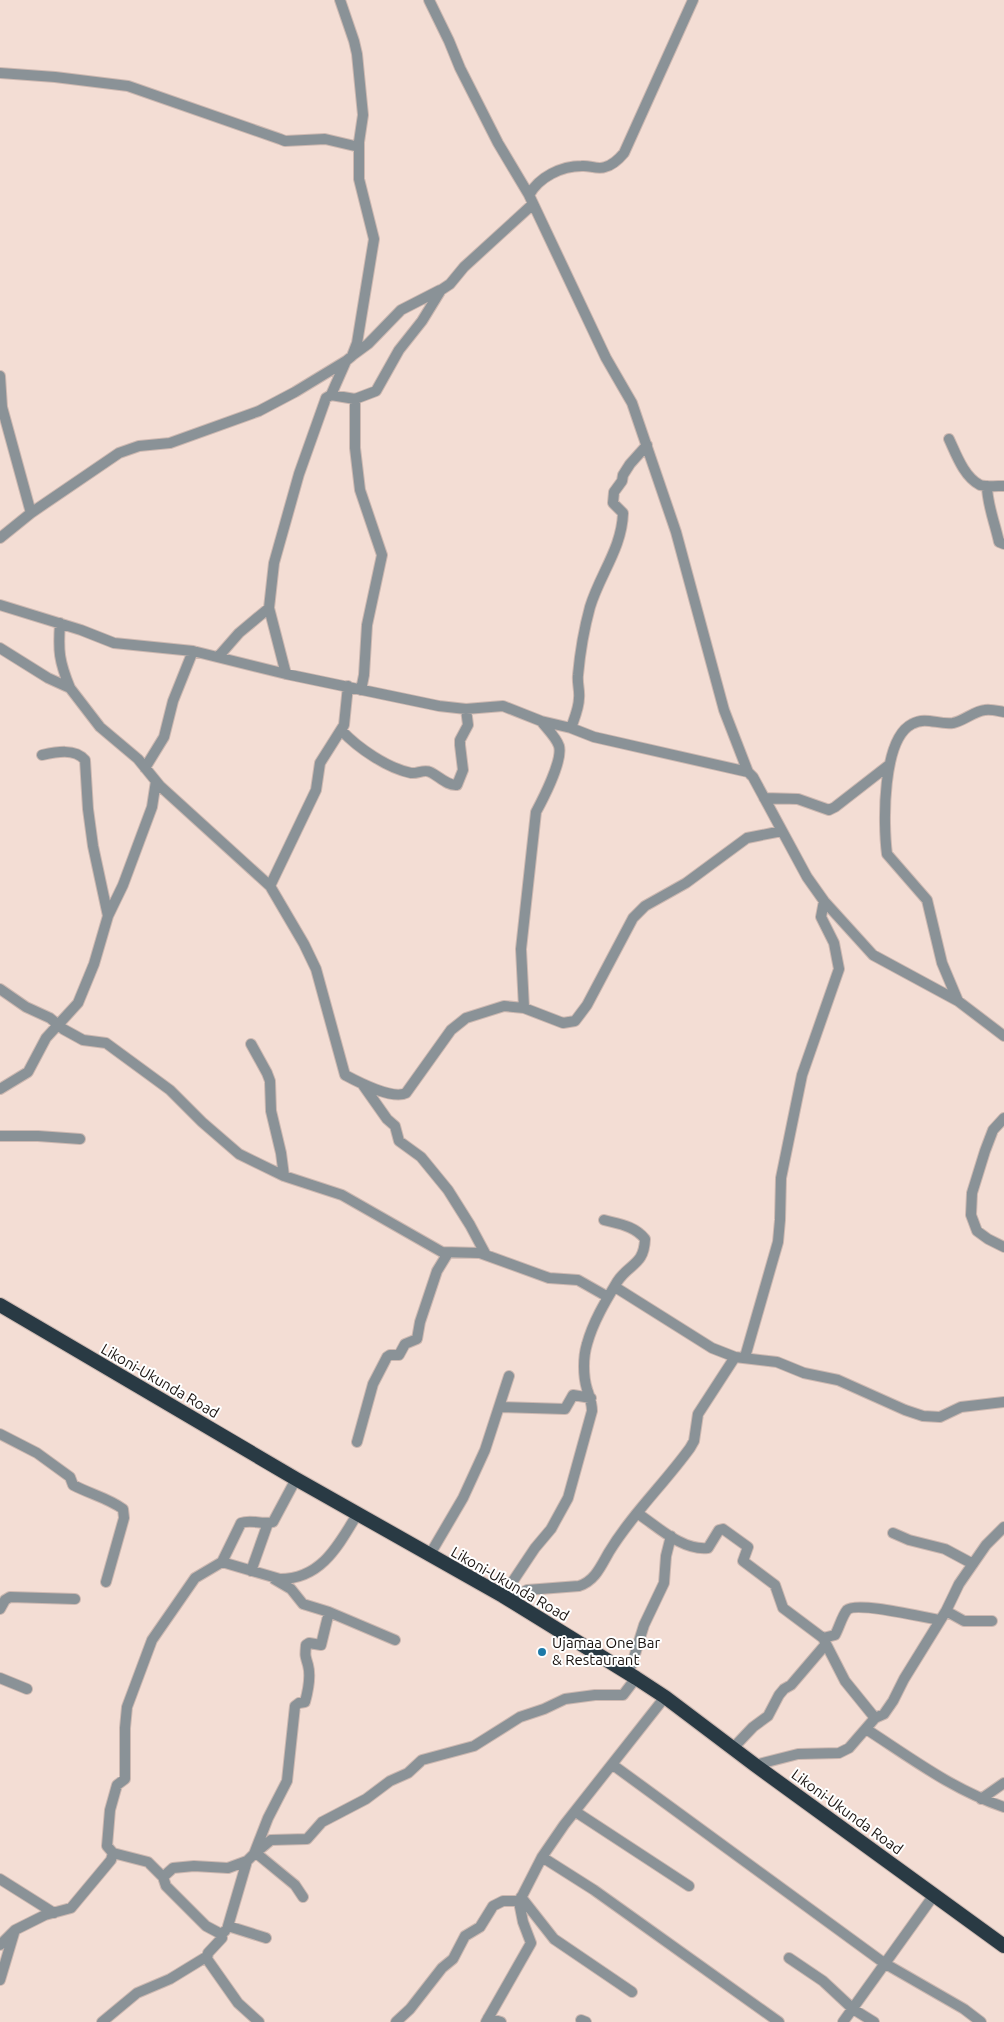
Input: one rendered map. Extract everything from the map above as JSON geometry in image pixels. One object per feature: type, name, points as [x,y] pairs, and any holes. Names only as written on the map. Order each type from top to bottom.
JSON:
[{"type":"highway","name":"Likoni-Ukunda Road","points":[[0,1305],[429,1556],[508,1599],[632,1675],[666,1697],[734,1747],[755,1765],[1004,1946]]},
{"type":"street","points":[[286,674],[269,608],[274,563],[299,474],[326,398],[331,395],[357,343],[374,248],[373,229],[361,194],[359,179],[359,147],[363,115],[357,54],[353,35],[340,0]]},
{"type":"street","points":[[429,0],[460,68],[498,143],[531,200],[606,358],[632,403],[676,532],[724,710],[748,772],[807,877],[824,901],[873,955],[958,1002],[1004,1036]]},
{"type":"street","points":[[0,538],[31,513],[119,453],[139,446],[170,443],[258,411],[295,392],[368,344],[402,310],[450,284],[464,267],[531,200],[534,187],[550,174],[565,167],[604,168],[614,163],[624,153],[692,0]]},
{"type":"street","points":[[0,73],[55,77],[128,86],[280,139],[325,138],[359,147]]},
{"type":"street","points":[[331,395],[355,399],[376,391],[400,350],[422,321],[441,290]]},
{"type":"street","points":[[0,376],[2,407],[31,513]]},
{"type":"street","points":[[355,399],[356,448],[360,490],[382,555],[367,625],[364,675],[361,690]]},
{"type":"street","points":[[949,439],[966,472],[978,483],[987,486],[1004,486]]},
{"type":"street","points":[[571,728],[580,700],[579,664],[590,607],[599,582],[618,546],[623,512],[613,504],[614,492],[630,464],[647,446]]},
{"type":"street","points":[[987,486],[988,502],[994,516],[999,542],[1004,544]]},
{"type":"street","points":[[0,604],[114,643],[193,651],[286,674],[439,706],[466,709],[503,706],[541,721],[571,728],[594,737],[748,772]]},
{"type":"street","points":[[218,657],[239,633],[269,608]]},
{"type":"street","points":[[60,623],[58,649],[61,666],[70,688],[100,727],[138,759],[156,782],[270,886],[304,944],[316,969],[345,1075],[364,1085],[396,1095],[404,1094],[452,1030],[461,1021],[504,1006],[524,1008],[564,1023],[575,1021],[587,1005],[638,912],[645,906],[686,883],[747,838],[782,832]]},
{"type":"street","points":[[0,648],[48,678],[70,688]]},
{"type":"street","points":[[145,768],[164,737],[173,701],[193,651]]},
{"type":"street","points":[[270,886],[316,790],[320,762],[342,731],[346,719],[348,686]]},
{"type":"street","points":[[342,731],[356,745],[392,765],[411,773],[430,772],[454,785],[457,784],[463,770],[460,740],[468,725],[466,709]]},
{"type":"street","points":[[958,1002],[942,963],[927,900],[887,854],[886,790],[889,765],[899,735],[911,724],[927,720],[953,723],[986,709],[1004,712]]},
{"type":"street","points":[[524,1008],[522,949],[536,812],[547,793],[560,750],[557,742],[541,721]]},
{"type":"street","points":[[42,755],[54,752],[76,753],[85,760],[88,810],[93,846],[108,916]]},
{"type":"street","points":[[764,798],[798,799],[829,810],[889,765]]},
{"type":"street","points":[[0,1089],[28,1072],[46,1038],[78,1003],[87,983],[108,916],[123,885],[150,814],[156,782]]},
{"type":"street","points":[[508,1599],[527,1590],[568,1588],[587,1583],[596,1575],[626,1526],[690,1448],[694,1441],[698,1414],[740,1357],[778,1242],[781,1178],[802,1075],[839,969],[834,943],[821,917],[824,901]]},
{"type":"street","points":[[0,989],[21,1004],[50,1018],[83,1040],[106,1043],[170,1090],[202,1122],[240,1154],[284,1176],[342,1195],[437,1250],[448,1253],[480,1253],[549,1278],[578,1280],[608,1297]]},
{"type":"street","points":[[251,1044],[270,1081],[270,1111],[281,1153],[284,1176]]},
{"type":"street","points":[[364,1085],[387,1120],[395,1126],[399,1141],[421,1157],[448,1190],[486,1255]]},
{"type":"street","points":[[1004,1118],[993,1130],[972,1193],[972,1215],[978,1231],[988,1239],[1004,1246]]},
{"type":"street","points":[[0,1136],[80,1139]]},
{"type":"street","points":[[508,1599],[535,1548],[551,1529],[569,1495],[591,1415],[591,1398],[587,1390],[584,1370],[585,1353],[591,1332],[608,1297],[621,1277],[642,1257],[645,1239],[628,1226],[604,1220]]},
{"type":"street","points":[[356,1442],[373,1384],[389,1356],[399,1355],[405,1344],[417,1339],[420,1322],[437,1271],[448,1253]]},
{"type":"street","points":[[615,1286],[712,1348],[740,1357],[777,1362],[804,1373],[838,1380],[923,1416],[940,1417],[961,1408],[1004,1402]]},
{"type":"street","points":[[429,1556],[463,1498],[485,1450],[509,1376]]},
{"type":"street","points":[[499,1407],[565,1409],[574,1395],[591,1398]]},
{"type":"street","points":[[0,1434],[36,1453],[70,1477],[73,1485],[110,1501],[123,1510],[125,1516],[106,1582]]},
{"type":"street","points":[[221,1934],[206,1926],[166,1886],[164,1877],[148,1862],[113,1853],[106,1846],[110,1810],[117,1785],[125,1779],[125,1728],[131,1693],[152,1640],[195,1578],[222,1562],[241,1523],[246,1521],[273,1522],[296,1479]]},
{"type":"street","points":[[222,1562],[268,1576],[289,1578],[324,1563],[335,1550],[358,1513]]},
{"type":"street","points":[[637,1513],[683,1544],[704,1549],[709,1547],[719,1530],[726,1530],[748,1547],[743,1561],[775,1585],[783,1608],[825,1641],[845,1681],[875,1718]]},
{"type":"street","points":[[251,1571],[268,1523]]},
{"type":"street","points":[[755,1765],[798,1754],[844,1752],[875,1718],[884,1714],[946,1611],[959,1584],[986,1545],[1004,1527]]},
{"type":"street","points":[[893,1533],[909,1540],[945,1549],[973,1564]]},
{"type":"street","points":[[164,1877],[173,1868],[194,1866],[228,1868],[253,1856],[271,1840],[308,1839],[322,1822],[366,1799],[390,1781],[408,1772],[422,1760],[474,1746],[521,1716],[544,1709],[563,1700],[595,1695],[623,1695],[632,1675],[632,1664],[644,1625],[664,1583],[666,1556],[671,1536]]},
{"type":"street","points":[[268,1576],[291,1589],[303,1604],[329,1612],[395,1640]]},
{"type":"street","points":[[0,1608],[4,1600],[10,1597],[75,1599]]},
{"type":"street","points":[[734,1747],[753,1727],[768,1716],[779,1695],[784,1689],[791,1686],[825,1641],[835,1635],[845,1612],[851,1608],[880,1608],[940,1620]]},
{"type":"street","points":[[946,1611],[964,1621],[992,1621]]},
{"type":"street","points":[[221,1934],[227,1930],[268,1818],[287,1781],[295,1706],[306,1702],[308,1666],[304,1659],[306,1645],[308,1643],[321,1644],[329,1612]]},
{"type":"street","points":[[0,1678],[26,1689]]},
{"type":"street","points":[[501,2022],[487,2020],[531,1942],[523,1922],[520,1899],[542,1857],[666,1697]]},
{"type":"street","points":[[866,1729],[922,1767],[981,1799],[1004,1807]]},
{"type":"street","points":[[613,1765],[884,1963],[964,2009],[981,2022]]},
{"type":"street","points":[[981,1799],[1004,1783]]},
{"type":"street","points":[[576,1812],[689,1886]]},
{"type":"street","points":[[0,1945],[15,1930],[46,1915],[71,1908],[110,1863],[113,1853]]},
{"type":"street","points":[[253,1856],[295,1885],[303,1897]]},
{"type":"street","points":[[542,1857],[594,1890],[779,2022]]},
{"type":"street","points":[[0,1879],[54,1913]]},
{"type":"street","points":[[844,2022],[934,1895]]},
{"type":"street","points":[[520,1899],[554,1939],[632,1992]]},
{"type":"street","points":[[396,2022],[415,2003],[442,1968],[453,1958],[465,1936],[480,1927],[493,1906],[503,1901],[520,1899]]},
{"type":"street","points":[[228,1926],[266,1938]]},
{"type":"street","points":[[0,1980],[15,1930]]},
{"type":"street","points":[[102,2022],[137,1993],[170,1979],[206,1957],[222,1938],[221,1934]]},
{"type":"street","points":[[206,1957],[238,2003],[259,2022]]},
{"type":"street","points":[[789,1958],[823,1981],[853,2009],[874,2022]]},
{"type":"place","name":"Ujamaa One Bar & Restaurant","points":[[542,1652]]}]
